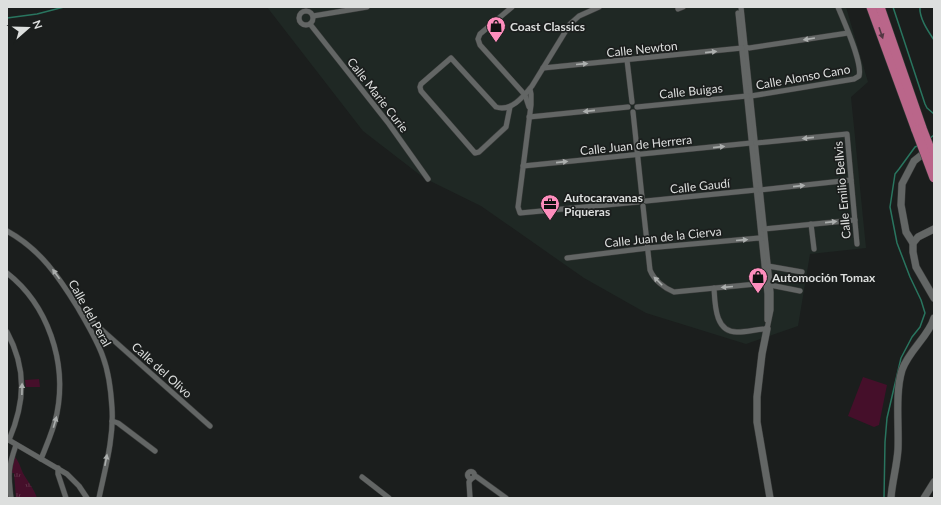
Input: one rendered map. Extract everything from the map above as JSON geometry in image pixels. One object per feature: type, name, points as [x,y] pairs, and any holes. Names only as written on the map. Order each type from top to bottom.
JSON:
[{"type":"highway","points":[[871,7],[919,129],[934,159]]},
{"type":"highway","points":[[880,7],[895,50],[934,178]]},
{"type":"highway","points":[[886,7],[892,27],[895,50]]},
{"type":"street","points":[[313,16],[368,7]]},
{"type":"street","points":[[512,7],[480,34],[478,39],[480,45],[525,95],[530,110]]},
{"type":"street","points":[[510,107],[506,127],[479,152],[475,153],[421,91],[420,87],[421,84],[451,58],[496,107],[501,109],[510,107],[530,89],[570,24],[579,16],[599,7]]},
{"type":"street","points":[[738,7],[754,143],[761,239],[771,304],[762,354],[759,384],[761,402],[761,442],[770,498]]},
{"type":"street","points":[[741,7],[744,48]]},
{"type":"street","points":[[838,7],[848,33]]},
{"type":"street","points":[[303,11],[311,13],[313,16],[313,20],[310,24],[301,24],[299,20],[299,16],[303,11]]},
{"type":"street","name":"Calle Marie Curie","points":[[310,24],[389,124],[428,179]]},
{"type":"street","name":"Calle Newton","points":[[543,68],[749,48],[848,33]]},
{"type":"street","name":"Calle Alonso Cano","points":[[749,96],[854,79],[859,76],[860,71],[856,54],[848,33]]},
{"type":"street","points":[[529,117],[628,107],[632,102],[628,60]]},
{"type":"street","points":[[530,89],[530,110],[518,211],[520,214],[638,202],[642,197]]},
{"type":"street","points":[[749,96],[752,109],[754,143]]},
{"type":"street","name":"Calle Buigas","points":[[637,107],[749,96]]},
{"type":"street","points":[[632,102],[636,104],[637,107],[635,111],[632,112]]},
{"type":"street","points":[[628,107],[632,112],[642,197],[645,198],[646,201],[646,204],[643,206],[649,266],[652,274],[665,287],[674,292],[768,284],[800,291]]},
{"type":"street","name":"Calle Juan de Herrera","points":[[523,166],[847,134]]},
{"type":"street","name":"Calle Emilio Bellvis","points":[[847,134],[857,244]]},
{"type":"street","points":[[934,145],[914,161],[902,184],[901,205],[906,232],[913,243],[916,267],[934,298]]},
{"type":"street","name":"Calle Gaudí","points":[[646,201],[851,180]]},
{"type":"street","points":[[758,190],[761,202],[768,266],[767,328]]},
{"type":"street","points":[[638,202],[639,205],[643,206]]},
{"type":"street","points":[[759,218],[764,229]]},
{"type":"street","points":[[764,229],[855,220]]},
{"type":"street","points":[[811,224],[814,249]]},
{"type":"street","points":[[913,243],[918,237],[934,229]]},
{"type":"street","name":"Calle del Peral","points":[[7,231],[31,247],[49,265],[84,317],[102,355],[109,378],[112,398],[112,421],[110,442],[99,498]]},
{"type":"street","name":"Calle Juan de la Cierva","points":[[567,258],[648,248],[761,239]]},
{"type":"street","points":[[768,266],[802,272]]},
{"type":"street","points":[[7,273],[22,287],[40,311],[50,335],[58,361],[60,388],[58,411],[51,436],[41,459]]},
{"type":"street","points":[[714,288],[715,308],[718,320],[725,329],[738,332],[767,328]]},
{"type":"street","name":"Calle del Olivo","points":[[84,317],[92,321],[210,426]]},
{"type":"street","points":[[891,498],[897,464],[898,410],[902,370],[910,353],[928,330],[934,318]]},
{"type":"street","points":[[94,336],[101,330]]},
{"type":"street","points":[[7,332],[20,365],[22,387],[20,411],[8,439],[58,468],[75,482],[87,498]]},
{"type":"street","points":[[112,421],[118,423],[155,451]]},
{"type":"street","points":[[11,498],[8,479],[9,468],[16,445]]},
{"type":"street","points":[[58,468],[58,474],[66,498]]},
{"type":"street","points":[[470,498],[469,482],[473,478],[477,477],[506,498]]},
{"type":"street","points":[[362,478],[389,498]]},
{"type":"street","points":[[924,498],[934,482]]},
{"type":"street","points":[[928,498],[934,488]]},
{"type":"shaded area","points":[[267,7],[846,7],[868,82],[851,97],[866,248],[810,254],[798,326],[746,344],[646,313],[584,278],[481,206],[424,178],[363,131]]},
{"type":"green space","points":[[863,377],[887,385],[879,425],[874,427],[848,416]]},
{"type":"green space","points":[[39,379],[40,387],[26,387],[25,380]]},
{"type":"green space","points":[[15,457],[37,498],[16,498],[14,473],[11,473],[12,464]]},
{"type":"waterway","points":[[7,18],[37,14],[64,7]]},
{"type":"waterway","points":[[893,7],[925,104],[934,114]]},
{"type":"waterway","points":[[920,7],[922,20],[934,40]]},
{"type":"waterway","points":[[929,139],[934,135]]},
{"type":"waterway","points":[[884,498],[887,418],[901,358],[912,337],[920,327],[925,313],[897,243],[890,207],[895,174],[915,147],[919,145]]},
{"type":"place","name":"Coast Classics","points":[[496,43]]},
{"type":"place","name":"Autocaravanas Piqueras","points":[[550,221]]},
{"type":"place","name":"Automoción Tomax","points":[[758,294]]}]
